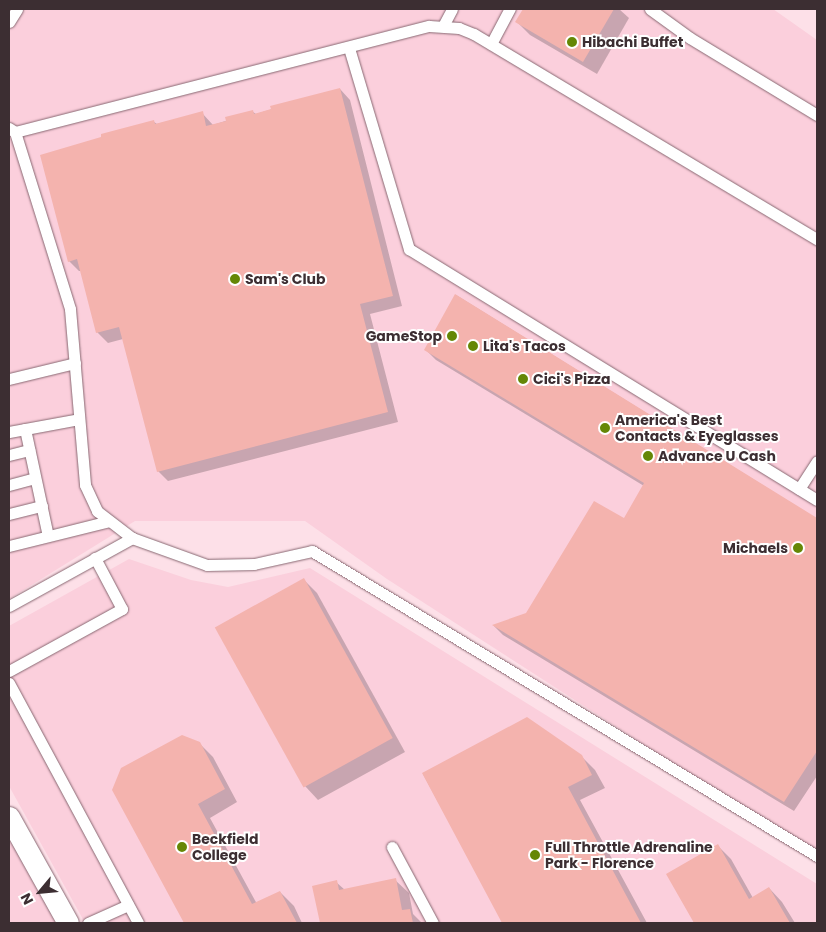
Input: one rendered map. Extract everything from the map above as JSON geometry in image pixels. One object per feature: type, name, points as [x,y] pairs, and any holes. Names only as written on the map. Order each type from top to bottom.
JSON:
[{"type":"street","points":[[9,817],[68,923]]},
{"type":"lane","points":[[9,22],[17,9]]},
{"type":"lane","points":[[442,26],[443,9]]},
{"type":"lane","points":[[442,26],[452,9]]},
{"type":"lane","points":[[491,44],[510,9]]},
{"type":"lane","points":[[650,9],[690,38],[817,115]]},
{"type":"lane","points":[[815,852],[312,551],[254,564],[207,566],[132,538],[97,511],[85,485],[70,309],[12,130],[349,48],[429,26],[459,28],[491,44],[817,239]]},
{"type":"lane","points":[[349,48],[409,249],[817,500]]},
{"type":"lane","points":[[9,378],[75,363]]},
{"type":"lane","points":[[9,432],[79,419]]},
{"type":"lane","points":[[24,429],[48,536]]},
{"type":"lane","points":[[9,454],[29,450]]},
{"type":"lane","points":[[800,489],[817,461]]},
{"type":"lane","points":[[9,485],[36,478]]},
{"type":"lane","points":[[9,514],[42,506]]},
{"type":"lane","points":[[9,546],[110,521]]},
{"type":"lane","points":[[9,606],[132,538]]},
{"type":"lane","points":[[9,671],[122,609],[95,558]]},
{"type":"lane","points":[[9,683],[138,923]]},
{"type":"lane","points":[[392,847],[433,923]]},
{"type":"lane","points":[[88,923],[128,905]]},
{"type":"shaded area","points":[[9,9],[773,9],[817,40],[817,856],[387,579],[305,521],[135,521],[9,599]]},
{"type":"shaded area","points":[[129,559],[191,580],[228,587],[310,568],[817,884],[817,923],[85,923],[9,786],[9,626]]},
{"type":"shaded area","points":[[9,817],[68,923],[9,923]]},
{"type":"building","name":"Hibachi Buffet","points":[[523,9],[614,9],[583,62],[515,22]]},
{"type":"building","name":"Sam's Club","points":[[340,88],[393,296],[360,304],[388,412],[157,472],[119,327],[96,333],[77,259],[68,262],[40,155],[101,137],[101,134],[154,120],[155,124],[203,111],[206,126],[226,121],[225,117],[253,110],[254,114],[271,109],[270,106]]},
{"type":"building","points":[[455,294],[817,518],[817,751],[784,802],[492,625],[526,613],[594,501],[624,518],[644,483],[424,350]]},
{"type":"building","points":[[304,578],[393,738],[304,788],[215,627]]},
{"type":"building","name":"Full Throttle Adrenaline Park - Florence","points":[[527,717],[582,755],[592,775],[568,787],[641,923],[502,923],[422,773]]},
{"type":"building","name":"Beckfield College","points":[[182,735],[200,742],[225,789],[198,804],[252,904],[280,891],[297,923],[184,923],[112,790],[121,768]]},
{"type":"building","points":[[718,844],[749,899],[769,887],[790,923],[694,923],[666,874]]},
{"type":"building","points":[[396,878],[402,910],[410,909],[413,923],[320,923],[312,886],[337,880],[339,890]]},
{"type":"place","name":"Hibachi Buffet","points":[[572,42]]},
{"type":"place","name":"Sam's Club","points":[[235,279]]},
{"type":"place","name":"GameStop","points":[[452,336]]},
{"type":"place","name":"Lita's Tacos","points":[[473,346]]},
{"type":"place","name":"Cici's Pizza","points":[[523,379]]},
{"type":"place","name":"America's Best Contacts & Eyeglasses","points":[[605,428]]},
{"type":"place","name":"Advance U Cash","points":[[648,456]]},
{"type":"place","name":"Michaels","points":[[798,548]]},
{"type":"place","name":"Beckfield College","points":[[182,847]]},
{"type":"place","name":"Full Throttle Adrenaline Park - Florence","points":[[535,855]]}]
